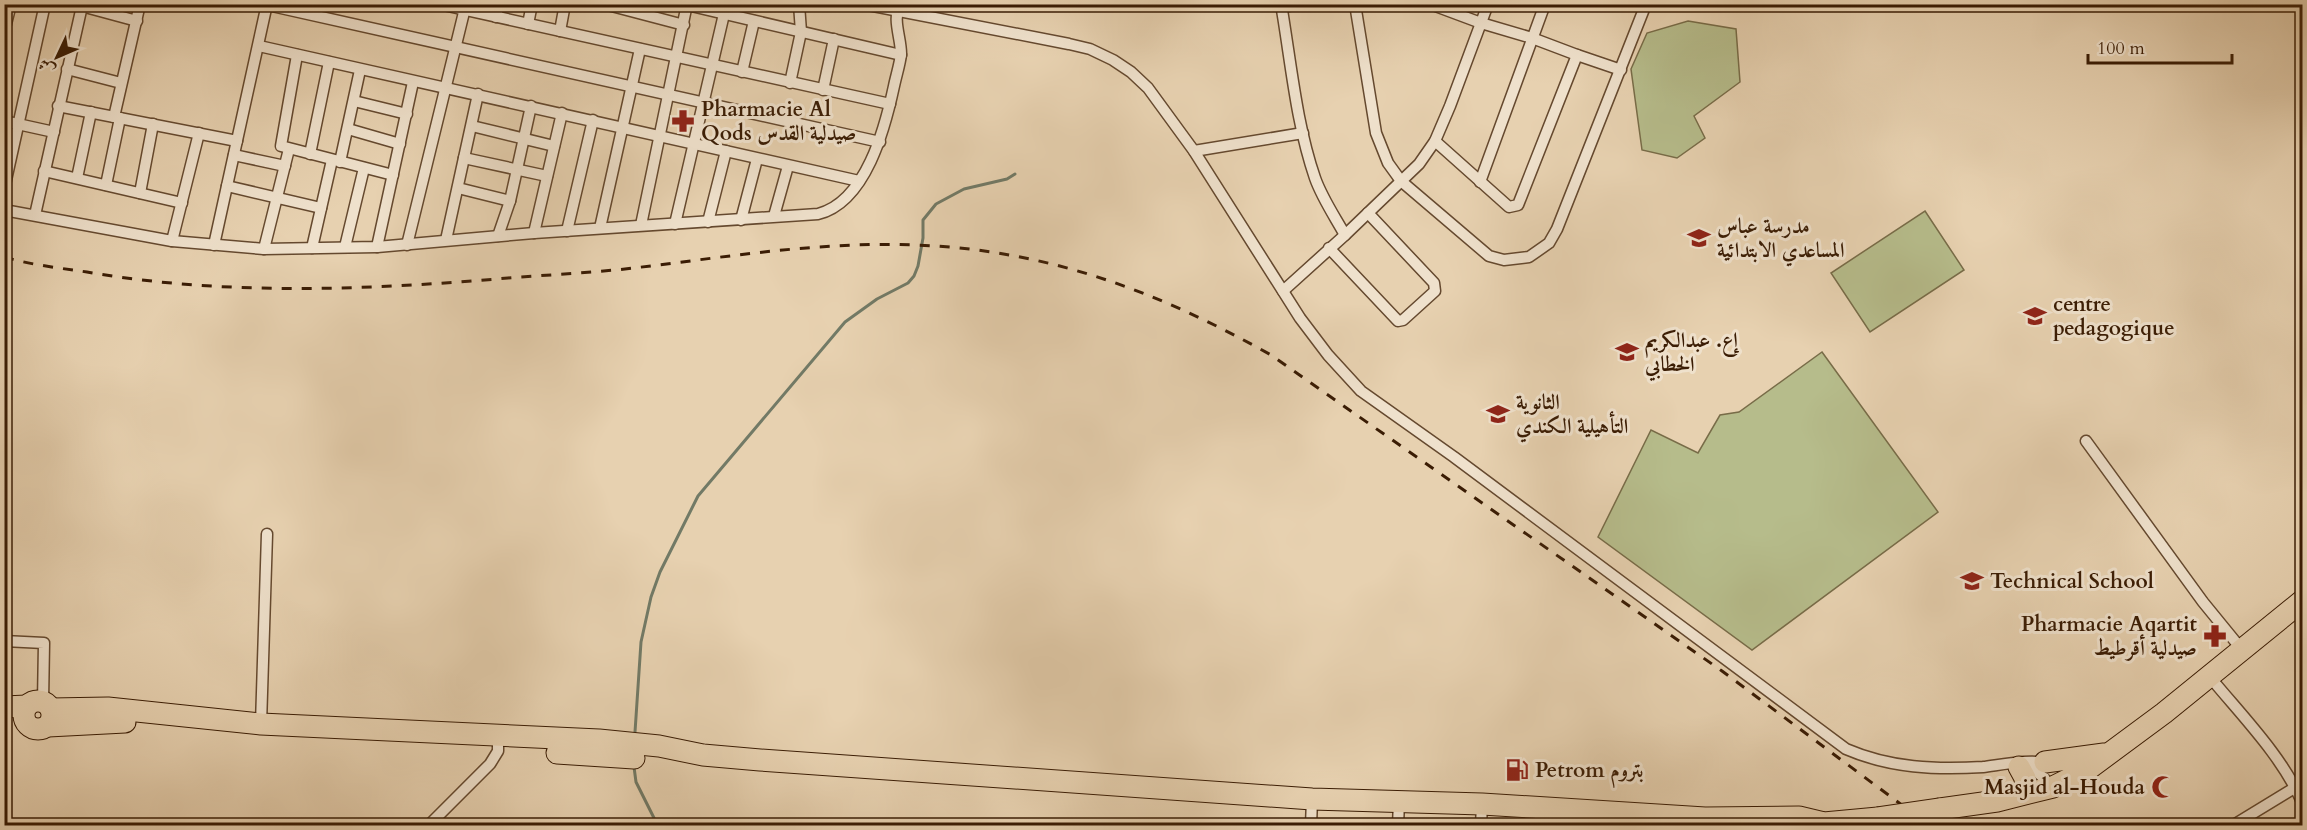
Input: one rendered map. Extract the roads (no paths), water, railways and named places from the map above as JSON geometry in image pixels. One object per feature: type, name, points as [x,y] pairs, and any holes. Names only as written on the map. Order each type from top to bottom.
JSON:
[{"type":"highway","points":[[4,707],[116,722],[498,744],[599,740],[659,746],[703,755],[1312,799],[1482,804],[1546,817],[1582,815],[1622,819],[1799,817],[1822,812],[1877,812],[1939,804],[1996,791],[2020,794],[2061,784],[2113,753],[2299,606]]},
{"type":"highway","points":[[4,722],[39,712],[108,708],[349,734]]},
{"type":"highway","points":[[2045,762],[2113,753]]},
{"type":"highway","points":[[2014,766],[2025,778],[2020,794]]},
{"type":"street","points":[[4,32],[11,4]]},
{"type":"street","points":[[4,189],[45,4]]},
{"type":"street","points":[[106,185],[121,84],[140,4]]},
{"type":"street","points":[[439,4],[465,7],[496,17],[890,104]]},
{"type":"street","points":[[496,17],[499,4]]},
{"type":"street","points":[[528,24],[532,4]]},
{"type":"street","points":[[560,31],[565,4]]},
{"type":"street","points":[[604,4],[640,9],[684,25]]},
{"type":"street","points":[[790,83],[801,32],[799,4]]},
{"type":"street","points":[[863,4],[898,8],[1069,44],[1113,60],[1131,72],[1148,88],[1194,151],[1283,291],[1321,346],[1362,392],[1464,464],[1846,749],[1871,760],[1902,766],[1963,768],[2045,762],[2060,772],[2061,784]]},
{"type":"street","points":[[1301,4],[1281,6],[1303,133],[1315,179],[1345,235]]},
{"type":"street","points":[[1355,4],[1376,133],[1382,152],[1401,181],[1489,256],[1504,260],[1518,260],[1529,256],[1549,243],[1557,229],[1646,4]]},
{"type":"street","points":[[1430,4],[1621,70]]},
{"type":"street","points":[[1283,291],[1419,164],[1435,141],[1488,4]]},
{"type":"street","points":[[1480,182],[1545,4]]},
{"type":"street","points":[[35,216],[68,69],[78,5],[137,21]]},
{"type":"street","points":[[214,245],[265,5],[880,142]]},
{"type":"street","points":[[641,225],[687,5],[901,55]]},
{"type":"street","points":[[407,245],[465,7]]},
{"type":"street","points":[[4,210],[172,241],[264,249],[376,247],[534,232],[818,214],[830,211],[841,202],[859,181],[880,142],[901,55],[898,8]]},
{"type":"street","points":[[675,224],[724,14]]},
{"type":"street","points":[[742,72],[754,21]]},
{"type":"street","points":[[822,90],[834,39]]},
{"type":"street","points":[[258,46],[859,181]]},
{"type":"street","points":[[600,228],[640,49]]},
{"type":"street","points":[[297,55],[281,146],[393,175]]},
{"type":"street","points":[[1435,141],[1509,207],[1513,208],[1521,202],[1577,55]]},
{"type":"street","points":[[310,154],[329,62]]},
{"type":"street","points":[[68,69],[121,84]]},
{"type":"street","points":[[312,248],[321,208],[348,129],[360,70]]},
{"type":"street","points":[[376,247],[413,81]]},
{"type":"street","points":[[446,240],[478,94]]},
{"type":"street","points":[[354,101],[407,114]]},
{"type":"street","points":[[58,106],[237,141]]},
{"type":"street","points":[[498,236],[510,201],[531,106]]},
{"type":"street","points":[[77,178],[91,112]]},
{"type":"street","points":[[534,232],[562,113]]},
{"type":"street","points":[[567,231],[593,120]]},
{"type":"street","points":[[4,121],[54,132]]},
{"type":"street","points":[[140,193],[153,124]]},
{"type":"street","points":[[472,126],[554,146]]},
{"type":"street","points":[[348,129],[400,144]]},
{"type":"street","points":[[172,241],[199,133]]},
{"type":"street","points":[[1194,151],[1303,133]]},
{"type":"street","points":[[264,249],[289,149]]},
{"type":"street","points":[[708,222],[726,152]]},
{"type":"street","points":[[234,155],[285,166]]},
{"type":"street","points":[[464,158],[548,176]]},
{"type":"street","points":[[741,220],[757,159]]},
{"type":"street","points":[[774,216],[788,166]]},
{"type":"street","points":[[345,247],[364,168]]},
{"type":"street","points":[[44,171],[182,203]]},
{"type":"street","points":[[227,186],[321,208]]},
{"type":"street","points":[[458,188],[510,201]]},
{"type":"street","points":[[1329,248],[1398,321],[1403,320],[1435,291],[1434,283],[1368,213]]},
{"type":"street","points":[[2086,441],[2203,602],[2243,651]]},
{"type":"street","points":[[261,724],[267,534]]},
{"type":"street","points":[[4,641],[44,643],[39,712]]},
{"type":"street","points":[[2210,677],[2261,739],[2296,787],[2302,802]]},
{"type":"street","points":[[428,825],[490,764],[498,744]]},
{"type":"street","points":[[2014,766],[2036,771],[2061,784]]},
{"type":"street","points":[[2239,824],[2296,787]]},
{"type":"street","points":[[1311,825],[1312,799]]},
{"type":"street","points":[[1398,801],[1398,825]]},
{"type":"street","points":[[1481,825],[1482,804]]},
{"type":"waterway","points":[[635,732],[641,642],[651,597],[660,572],[698,496],[845,322],[877,299],[908,283],[914,276],[923,238],[923,220],[936,204],[964,189],[1007,179],[1015,174]]},
{"type":"waterway","points":[[634,767],[636,782],[658,826]]},
{"type":"railway","points":[[4,257],[46,266],[139,280],[244,288],[403,286],[625,269],[806,248],[879,244],[964,249],[1011,255],[1056,265],[1143,293],[1228,332],[1271,355],[1722,671],[1930,826]]},
{"type":"place","name":"Pharmacie Al Qods صيدلية القدس","points":[[683,121]]},
{"type":"place","name":"مدرسة عباس المساعدي الابتدائية","points":[[1699,238]]},
{"type":"place","name":"centre pedagogique","points":[[2035,316]]},
{"type":"place","name":"إع. عبدالكريم الخطابي","points":[[1627,352]]},
{"type":"place","name":"الثانوية التأهيلية الكندي","points":[[1498,414]]},
{"type":"place","name":"Technical School","points":[[1972,581]]},
{"type":"place","name":"Pharmacie Aqartit صيدلية أقرطيط","points":[[2215,636]]},
{"type":"place","name":"Petrom بتروم","points":[[1517,770]]},
{"type":"place","name":"Masjid al-Houda","points":[[2163,787]]}]
